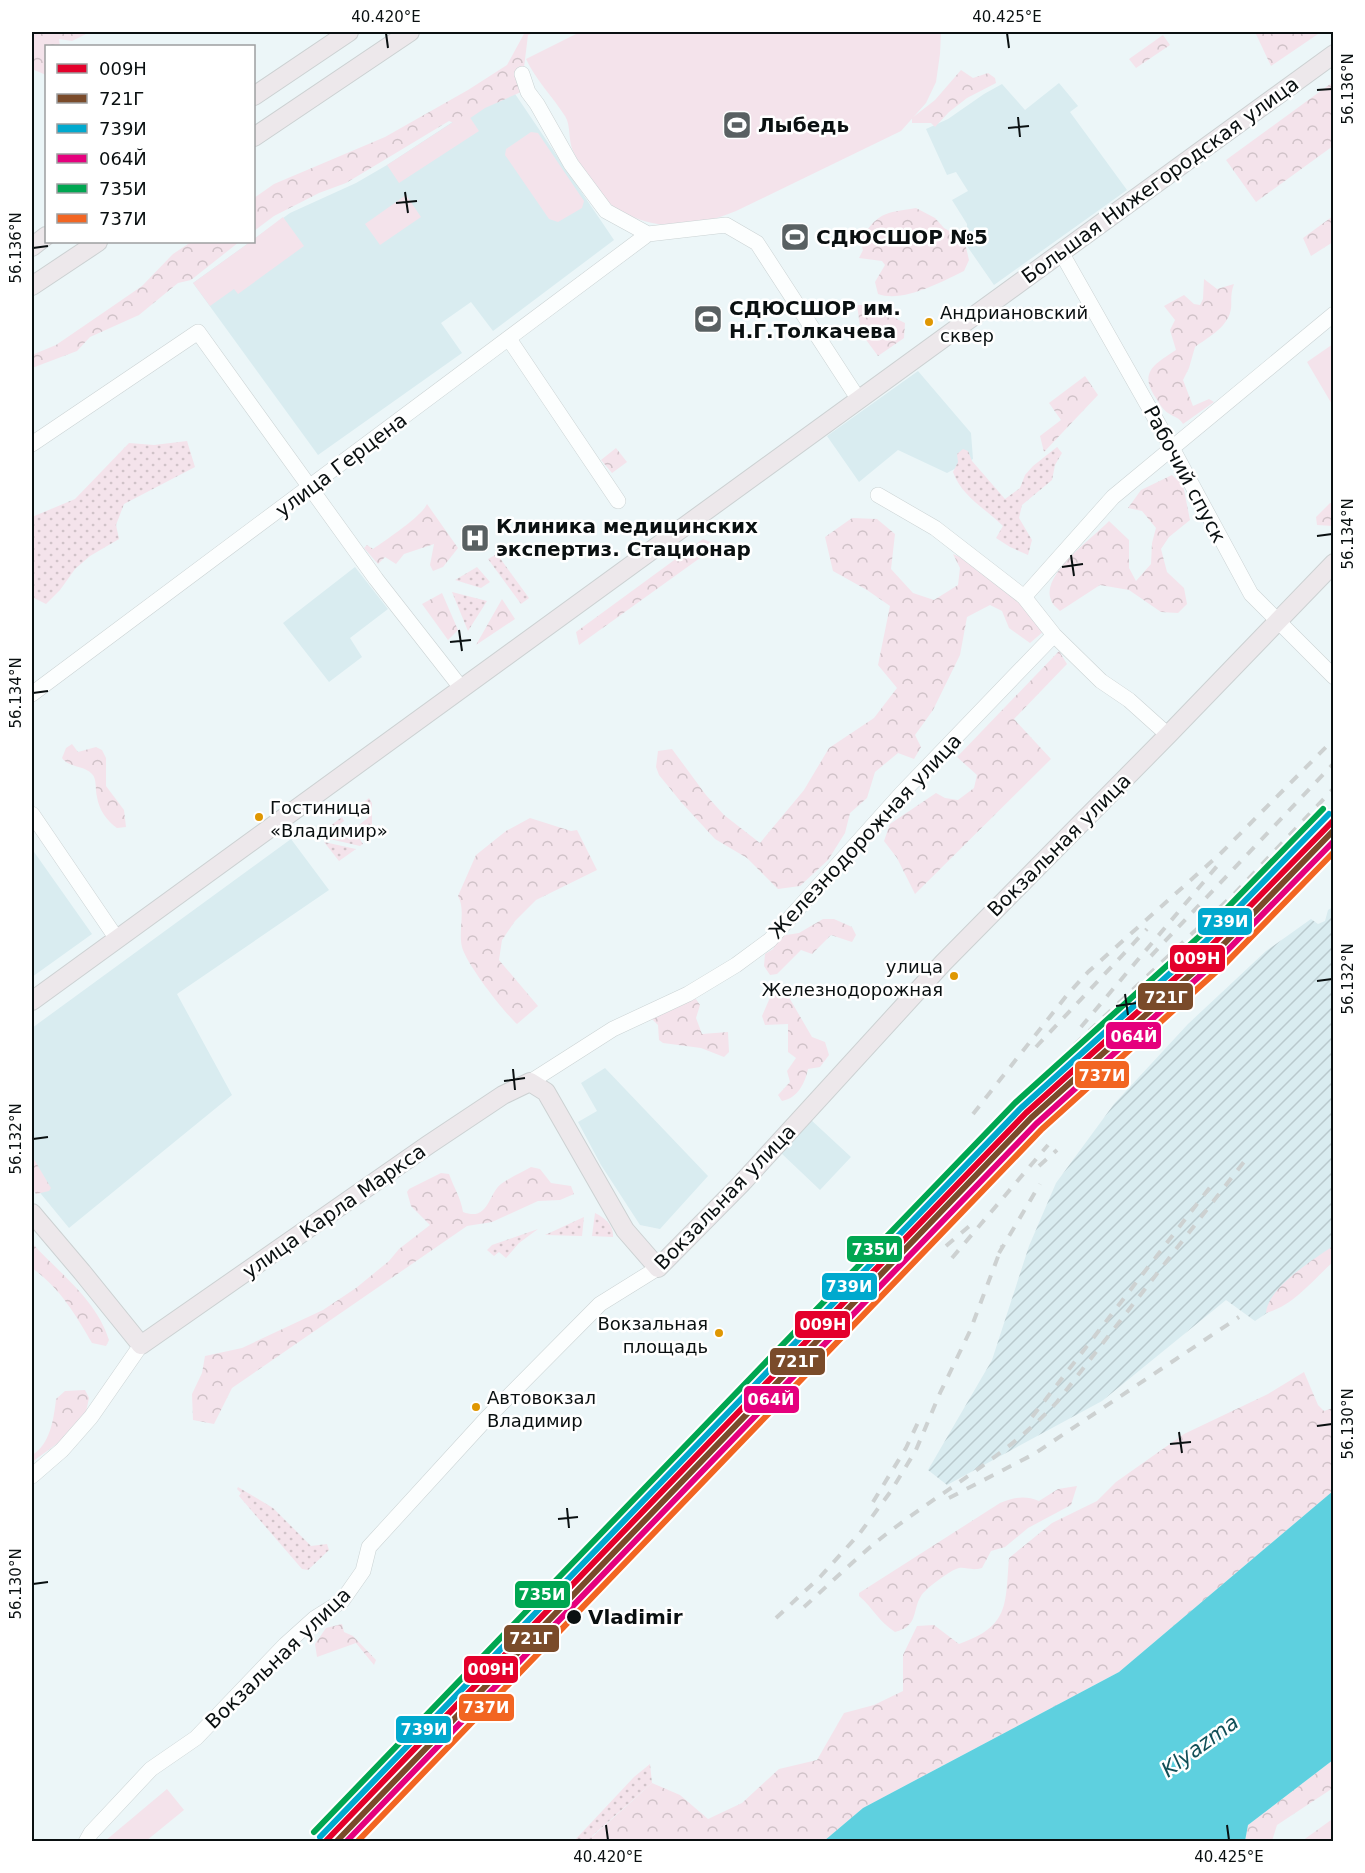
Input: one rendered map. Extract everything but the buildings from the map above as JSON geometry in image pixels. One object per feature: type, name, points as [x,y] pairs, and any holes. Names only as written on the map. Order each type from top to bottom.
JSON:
[{"type":"main road","points":[[255,95],[349,32]]},
{"type":"main road","points":[[255,136],[410,32]]},
{"type":"main road","name":"Большая Нижегородская улица","points":[[32,1001],[273,823],[462,689],[1334,54]]},
{"type":"main road","points":[[32,247],[45,238]]},
{"type":"main road","points":[[32,286],[96,243]]},
{"type":"main road","name":"Вокзальная улица","points":[[658,1268],[741,1184],[943,963],[1334,563]]},
{"type":"main road","points":[[530,1082],[546,1092],[625,1230],[658,1268]]},
{"type":"main road","name":"улица Карла Маркса","points":[[141,1345],[428,1145],[503,1095],[530,1082]]},
{"type":"main road","points":[[32,1213],[141,1345]]},
{"type":"street","points":[[522,74],[528,92],[571,164],[606,211],[648,234],[726,225],[757,243],[859,400]]},
{"type":"street","name":"улица Герцена","points":[[32,694],[648,234]]},
{"type":"street","name":"Рабочий спуск","points":[[1061,252],[1172,448],[1251,594],[1334,677]]},
{"type":"street","points":[[1024,597],[1113,497],[1334,314]]},
{"type":"street","points":[[32,444],[198,332],[376,579],[462,689]]},
{"type":"street","points":[[509,339],[618,501]]},
{"type":"street","points":[[878,495],[935,528],[1024,597],[1054,635],[1101,681],[1129,700],[1168,735]]},
{"type":"street","name":"Железнодорожная улица","points":[[530,1082],[613,1029],[687,994],[736,965],[770,940],[901,794],[1054,635]]},
{"type":"street","points":[[32,814],[117,939]]},
{"type":"street","name":"Вокзальная улица","points":[[86,1842],[91,1833],[151,1769],[196,1738],[293,1638],[315,1618],[342,1601],[363,1571],[369,1547],[486,1419],[600,1304],[658,1268]]},
{"type":"street","points":[[32,1476],[62,1450],[91,1417],[141,1345]]},
{"type":"shaded area","points":[[1059,83],[1078,106],[1070,112],[1127,190],[994,285],[967,246],[967,224],[952,200],[968,191],[956,172],[947,175],[926,129],[948,119],[1002,84],[1025,110]]},
{"type":"shaded area","points":[[509,85],[614,240],[493,331],[471,302],[441,323],[462,353],[318,455],[193,283],[249,243],[255,243],[255,238],[290,213],[356,183]]},
{"type":"shaded area","points":[[918,371],[971,433],[973,459],[947,473],[898,450],[859,482],[827,436]]},
{"type":"shaded area","points":[[355,567],[388,609],[350,638],[362,657],[329,682],[283,623]]},
{"type":"shaded area","points":[[291,839],[329,890],[177,994],[232,1095],[69,1228],[32,1183],[32,1028]]},
{"type":"shaded area","points":[[32,849],[92,934],[32,977]]},
{"type":"shaded area","points":[[1333,907],[1333,1257],[1298,1292],[1255,1321],[1226,1300],[1102,1401],[947,1485],[928,1470],[992,1360],[1029,1246],[1056,1183],[1114,1104],[1188,1024],[1266,951],[1311,919],[1318,924],[1325,921],[1328,910]]},
{"type":"shaded area","points":[[605,1068],[708,1176],[660,1229],[640,1225],[601,1165],[578,1122],[597,1111],[581,1083]]},
{"type":"shaded area","points":[[810,1119],[851,1157],[820,1190],[780,1152]]},
{"type":"green space","points":[[32,32],[87,32],[72,41],[59,39],[60,45],[45,45],[45,75],[32,69]]},
{"type":"green space","points":[[525,32],[537,32],[528,35],[521,92],[485,108],[460,125],[449,121],[346,183],[319,193],[274,216],[255,230],[255,197],[274,184],[385,137],[507,65]]},
{"type":"green space","name":"Лыбедь","points":[[580,32],[941,32],[936,82],[926,103],[901,131],[736,211],[706,221],[677,225],[647,222],[632,217],[611,205],[586,174],[573,151],[565,116],[534,74],[526,59]]},
{"type":"green space","points":[[1255,32],[1321,32],[1271,66]]},
{"type":"green space","points":[[1163,35],[1170,45],[1136,68],[1129,59]]},
{"type":"green space","points":[[961,70],[973,78],[988,73],[995,78],[996,83],[967,98],[935,127],[931,123],[912,123],[912,118],[935,100]]},
{"type":"green space","points":[[1333,82],[1333,146],[1256,202],[1226,160]]},
{"type":"green space","points":[[467,113],[479,131],[399,183],[387,165]]},
{"type":"green space","points":[[531,132],[538,133],[584,201],[582,208],[558,222],[549,219],[505,155],[506,149]]},
{"type":"green space","points":[[406,195],[421,217],[380,245],[365,224]]},
{"type":"green space","points":[[916,208],[935,218],[944,228],[964,239],[969,260],[964,271],[922,290],[899,296],[878,294],[875,282],[885,265],[882,261],[859,258],[863,250],[860,241],[877,219],[896,211]]},
{"type":"green space","points":[[1333,216],[1333,242],[1311,256],[1303,238]]},
{"type":"green space","points":[[283,217],[304,246],[238,294],[234,289],[210,306],[193,283],[249,243],[255,243],[255,238]]},
{"type":"green space","points":[[190,243],[238,243],[191,280],[178,283],[139,315],[90,337],[77,351],[32,368],[32,355],[56,345],[142,286],[173,254]]},
{"type":"green space","points":[[1204,279],[1217,289],[1234,284],[1231,310],[1224,324],[1195,347],[1183,380],[1193,406],[1209,399],[1214,402],[1183,424],[1161,406],[1151,389],[1149,375],[1156,364],[1176,350],[1170,330],[1175,320],[1164,306],[1184,295],[1194,304],[1200,305],[1203,299]]},
{"type":"green space","points":[[857,305],[877,305],[905,323],[904,338],[878,356],[861,333]]},
{"type":"green space","points":[[1333,344],[1333,406],[1307,362]]},
{"type":"green space","points":[[1085,376],[1098,395],[1044,452],[1040,436],[1061,420],[1049,403]]},
{"type":"green space","points":[[187,441],[195,467],[124,504],[116,525],[119,539],[90,556],[75,569],[60,590],[46,604],[32,597],[32,517],[75,499],[129,443],[154,445]]},
{"type":"green space","points":[[1057,447],[1062,453],[1055,465],[1052,480],[1022,505],[1019,518],[1032,540],[1028,555],[996,538],[1003,526],[968,495],[957,481],[953,472],[958,462],[957,454],[963,449],[968,451],[972,461],[1005,499],[1020,488],[1025,475],[1033,466]]},
{"type":"green space","points":[[616,448],[627,462],[612,473],[601,460]]},
{"type":"green space","points":[[1172,475],[1183,485],[1190,520],[1169,537],[1161,549],[1167,572],[1184,588],[1187,604],[1178,613],[1161,612],[1129,590],[1100,585],[1060,611],[1051,600],[1050,590],[1053,579],[1070,557],[1109,521],[1129,540],[1129,568],[1136,581],[1151,564],[1152,543],[1156,528],[1142,511],[1128,508],[1141,490]]},
{"type":"green space","points":[[1330,503],[1333,503],[1333,526],[1317,525],[1316,517]]},
{"type":"green space","points":[[427,504],[458,548],[443,567],[433,571],[430,565],[434,544],[404,554],[396,564],[385,557],[378,564],[364,548],[367,545],[373,549],[386,540],[411,521]]},
{"type":"green space","points":[[852,518],[877,519],[895,534],[891,569],[913,593],[934,600],[958,585],[960,568],[953,554],[982,569],[1004,586],[1044,631],[1030,643],[1009,628],[1002,611],[990,605],[967,617],[960,655],[933,710],[915,735],[921,747],[914,759],[898,753],[875,772],[867,798],[850,813],[845,833],[828,860],[800,886],[778,889],[747,858],[715,839],[681,802],[659,775],[656,767],[658,751],[672,749],[724,815],[760,843],[804,790],[829,748],[874,718],[897,688],[878,665],[890,606],[833,571],[825,537]]},
{"type":"green space","points":[[703,539],[718,545],[579,645],[576,632]]},
{"type":"green space","points":[[497,554],[529,598],[521,604],[488,559]]},
{"type":"green space","points":[[477,567],[490,582],[481,588],[455,580]]},
{"type":"green space","points":[[452,592],[487,601],[468,631]]},
{"type":"green space","points":[[442,593],[458,630],[448,640],[422,604]]},
{"type":"green space","points":[[502,599],[515,619],[476,645]]},
{"type":"green space","points":[[1059,651],[1067,664],[1014,719],[1051,759],[915,894],[897,858],[884,841],[890,824],[936,793],[945,798],[958,800],[974,788],[977,775],[957,757]]},
{"type":"green space","points":[[72,744],[78,752],[96,747],[102,750],[106,758],[106,786],[124,810],[126,827],[117,828],[104,815],[98,802],[94,776],[89,771],[62,758],[66,748]]},
{"type":"green space","points":[[369,798],[372,803],[372,837],[368,840],[359,825],[369,817],[362,808],[352,815],[350,812]]},
{"type":"green space","points":[[342,817],[344,821],[336,827],[342,836],[353,829],[363,844],[360,846],[321,837],[319,834]]},
{"type":"green space","points":[[530,818],[571,831],[577,830],[597,870],[536,900],[515,921],[502,940],[499,960],[538,1006],[517,1024],[486,987],[465,955],[461,941],[461,908],[458,896],[476,855],[506,831]]},
{"type":"green space","points":[[324,842],[356,849],[339,861]]},
{"type":"green space","points":[[823,919],[834,919],[852,927],[856,935],[852,942],[831,935],[812,954],[801,950],[777,974],[770,975],[764,966],[765,954],[773,949],[780,936],[799,933]]},
{"type":"green space","points":[[772,993],[787,994],[812,1037],[825,1042],[829,1055],[820,1067],[808,1069],[800,1089],[792,1097],[782,1101],[778,1095],[790,1082],[787,1071],[796,1058],[788,1052],[788,1024],[765,1025],[762,1016]]},
{"type":"green space","points":[[696,999],[700,1005],[696,1018],[702,1034],[728,1032],[729,1052],[724,1057],[701,1048],[663,1043],[659,1040],[658,1025],[651,1018],[689,1000]]},
{"type":"green space","points":[[32,1156],[51,1188],[49,1191],[36,1194],[32,1188]]},
{"type":"green space","points":[[531,1167],[540,1169],[551,1183],[571,1186],[574,1194],[560,1200],[538,1201],[492,1222],[467,1226],[232,1388],[214,1424],[193,1420],[192,1394],[202,1373],[205,1356],[242,1348],[323,1310],[356,1288],[389,1261],[399,1249],[430,1225],[411,1206],[407,1192],[409,1189],[441,1173],[449,1174],[463,1212],[478,1213],[487,1206],[501,1184]]},
{"type":"green space","points":[[595,1213],[608,1222],[613,1237],[592,1236]]},
{"type":"green space","points":[[584,1217],[582,1236],[545,1235]]},
{"type":"green space","points":[[538,1229],[519,1243],[506,1258],[499,1252],[494,1256],[487,1250],[492,1245]]},
{"type":"green space","points":[[32,1243],[86,1299],[103,1325],[109,1340],[106,1346],[92,1343],[59,1293],[32,1268]]},
{"type":"green space","points":[[1333,1246],[1333,1262],[1294,1299],[1266,1313],[1274,1294],[1283,1284]]},
{"type":"green space","points":[[1304,1372],[1318,1405],[1324,1411],[1333,1408],[1333,1491],[1119,1672],[863,1808],[824,1841],[592,1842],[592,1837],[652,1783],[680,1795],[708,1819],[742,1803],[779,1769],[817,1760],[844,1713],[874,1705],[903,1691],[903,1655],[917,1626],[934,1625],[959,1644],[988,1630],[1002,1612],[1007,1589],[1009,1558],[1052,1523],[1097,1501],[1116,1482],[1184,1434],[1268,1394]]},
{"type":"green space","points":[[85,1390],[89,1398],[86,1412],[58,1443],[32,1462],[32,1455],[38,1451],[47,1438],[56,1399],[65,1391]]},
{"type":"green space","points":[[1077,1486],[1071,1505],[1028,1528],[1005,1547],[991,1551],[982,1568],[959,1568],[933,1584],[921,1596],[914,1617],[903,1629],[895,1632],[889,1628],[859,1596],[859,1593],[1000,1503],[1020,1498],[1039,1501],[1058,1489]]},
{"type":"green space","points":[[238,1487],[273,1508],[311,1546],[327,1544],[329,1550],[308,1570],[302,1569],[239,1496],[241,1493]]},
{"type":"green space","points":[[342,1624],[344,1632],[353,1636],[376,1660],[374,1665],[356,1643],[317,1657],[315,1644],[326,1628]]},
{"type":"green space","points":[[1333,1760],[1333,1788],[1277,1825],[1272,1841],[1245,1842],[1248,1825]]},
{"type":"green space","points":[[650,1764],[652,1783],[592,1836],[592,1841],[573,1842],[634,1777]]},
{"type":"green space","points":[[167,1789],[184,1810],[146,1841],[105,1841]]},
{"type":"green space","points":[[1333,1818],[1333,1841],[1302,1841],[1331,1820]]},
{"type":"water","name":"Klyazma","points":[[1333,1491],[1333,1760],[1248,1825],[1245,1841],[824,1841],[863,1808],[1119,1672]]},
{"type":"railway","points":[[973,1114],[1067,995],[1088,972],[1221,853],[1334,739]]},
{"type":"railway","points":[[1151,956],[1334,763]]},
{"type":"railway","points":[[944,1196],[1026,1095],[1068,1051],[1234,894],[1334,788]]},
{"type":"railway","points":[[1081,1027],[1218,865]]},
{"type":"railway","points":[[1036,1047],[1147,929]]},
{"type":"railway","points":[[933,1243],[1167,1005]]},
{"type":"railway","points":[[952,1258],[1048,1145]]},
{"type":"railway","points":[[1039,1166],[1057,1150]]},
{"type":"railway","points":[[804,1607],[885,1535],[1001,1452],[1057,1402],[1247,1158]]},
{"type":"railway","points":[[1032,1417],[1214,1182]]},
{"type":"railway","points":[[999,1253],[1040,1184]]},
{"type":"railway","points":[[946,1246],[973,1223]]},
{"type":"railway","points":[[776,1618],[820,1577],[860,1533],[891,1491],[916,1450],[970,1331],[1002,1246]]},
{"type":"railway","points":[[949,1498],[1034,1454],[1239,1317]]},
{"type":"railway","points":[[873,1502],[906,1448],[921,1416]]},
{"type":"transit line","name":"735И","points":[[314,1832],[1015,1103],[1202,934],[1323,809]]},
{"type":"transit line","name":"739И","points":[[320,1837],[1021,1108],[1207,940],[1329,814]]},
{"type":"transit line","name":"009Н","points":[[325,1842],[1026,1113],[1212,945],[1334,820]]},
{"type":"transit line","name":"721Г","points":[[336,1842],[1031,1118],[1217,951],[1334,830]]},
{"type":"transit line","name":"064Й","points":[[346,1842],[1036,1124],[1222,956],[1334,841]]},
{"type":"transit line","name":"737И","points":[[357,1842],[1042,1129],[1227,962],[1334,852]]},
{"type":"place","name":"Лыбедь","points":[[737,125]]},
{"type":"place","name":"СДЮСШОР №5","points":[[795,237]]},
{"type":"place","name":"СДЮСШОР им. Н.Г.Толкачева","points":[[708,319]]},
{"type":"place","name":"Андриановский сквер","points":[[929,322]]},
{"type":"place","name":"Клиника медицинских экспертиз. Стационар","points":[[475,538]]},
{"type":"place","name":"Гостиница «Владимир»","points":[[259,817]]},
{"type":"place","name":"улица Железнодорожная","points":[[954,976]]},
{"type":"place","name":"Вокзальная площадь","points":[[719,1333]]},
{"type":"place","name":"Автовокзал Владимир","points":[[476,1407]]},
{"type":"place","name":"Vladimir","points":[[574,1617]]}]
